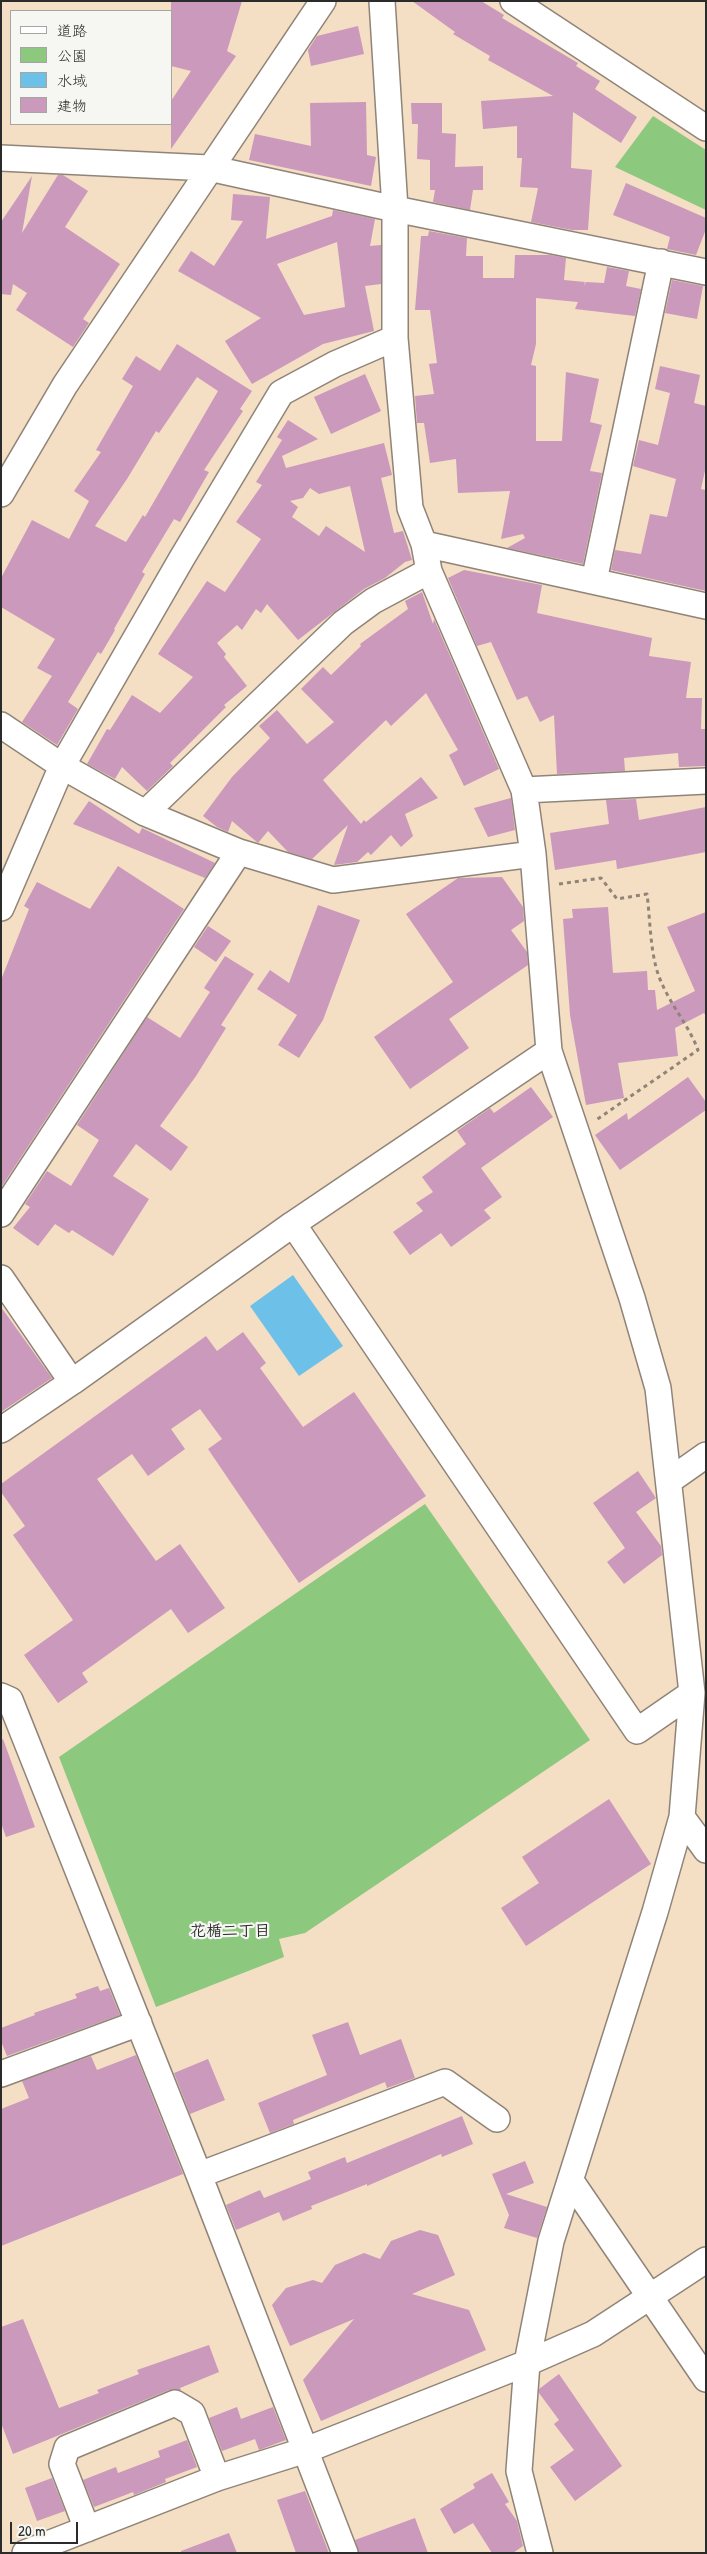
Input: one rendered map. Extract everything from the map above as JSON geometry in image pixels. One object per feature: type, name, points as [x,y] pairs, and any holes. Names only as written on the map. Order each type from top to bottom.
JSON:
[{"type":"street","points":[[1,494],[65,385],[323,1]]},
{"type":"street","points":[[382,1],[395,209],[395,338],[410,508],[424,544],[429,571],[524,790],[533,854],[549,1051],[647,1344],[658,1388],[692,1693],[682,1817],[655,1912],[571,2181],[550,2241],[527,2363],[519,2471],[540,2553]]},
{"type":"street","points":[[513,1],[706,128]]},
{"type":"street","points":[[4,162],[209,168],[395,209],[706,272]]},
{"type":"street","points":[[594,581],[662,262]]},
{"type":"street","points":[[1,908],[62,766],[182,558],[281,393],[335,364],[395,338]]},
{"type":"street","points":[[424,544],[706,606]]},
{"type":"street","points":[[145,813],[343,624],[373,601],[429,571]]},
{"type":"street","points":[[1,725],[62,766],[145,813],[239,852],[333,880],[533,854]]},
{"type":"street","points":[[524,790],[705,782]]},
{"type":"street","points":[[1,1214],[239,852]]},
{"type":"street","points":[[1,1430],[72,1382],[293,1224],[549,1051]]},
{"type":"street","points":[[293,1224],[636,1731],[692,1693]]},
{"type":"street","points":[[1,1278],[72,1382]]},
{"type":"street","points":[[669,1480],[706,1455]]},
{"type":"street","points":[[1,1696],[10,1700],[199,2175],[345,2553]]},
{"type":"street","points":[[682,1817],[706,1850]]},
{"type":"street","points":[[1,2074],[138,2023]]},
{"type":"street","points":[[199,2175],[446,2082],[497,2119]]},
{"type":"street","points":[[571,2181],[706,2378]]},
{"type":"street","points":[[25,2553],[217,2478],[306,2450],[527,2363],[593,2334],[706,2260]]},
{"type":"street","points":[[87,2529],[62,2464],[67,2448],[175,2403],[192,2413],[217,2478]]},
{"type":"path","points":[[536,887],[600,878],[617,899],[647,894],[656,968],[674,1008],[692,1033],[698,1050],[577,1133]]},
{"type":"green space","points":[[653,116],[706,150],[706,210],[615,167]]},
{"type":"green space","points":[[425,1504],[590,1740],[305,1933],[279,1939],[284,1957],[156,2007],[59,1757]]},
{"type":"water","points":[[293,1275],[343,1346],[299,1376],[250,1306]]},
{"type":"building","points":[[171,1],[242,1],[227,51],[236,56],[171,149],[172,100],[191,71],[172,66]]},
{"type":"building","points":[[412,1],[481,1],[504,15],[502,18],[578,63],[576,66],[600,81],[595,89],[637,117],[621,143],[573,112],[571,168],[592,170],[588,230],[572,230],[531,222],[538,188],[520,187],[522,158],[517,158],[517,126],[483,129],[481,101],[553,96],[488,60],[490,56],[453,34],[455,32]]},
{"type":"building","points":[[358,26],[364,54],[311,66],[308,50],[317,36]]},
{"type":"building","points":[[366,102],[367,155],[376,157],[371,186],[249,160],[255,134],[311,146],[310,103]]},
{"type":"building","points":[[411,103],[442,103],[442,133],[456,134],[455,167],[483,166],[483,190],[473,190],[470,210],[433,202],[435,190],[430,190],[430,160],[417,159],[418,124],[412,124]]},
{"type":"building","points":[[58,175],[63,175],[88,191],[65,227],[120,264],[83,319],[89,323],[73,347],[16,310],[27,293],[13,284],[11,295],[1,294],[1,222],[32,176],[22,233]]},
{"type":"building","points":[[626,183],[706,218],[706,229],[696,255],[667,249],[670,237],[613,215]]},
{"type":"building","points":[[233,194],[270,197],[266,239],[332,216],[333,210],[375,219],[370,246],[381,245],[381,284],[365,286],[374,331],[323,344],[252,384],[225,341],[261,318],[178,271],[191,251],[214,266],[243,221],[231,220]],"holes":[[[337,242],[345,307],[304,315],[277,264]]]},
{"type":"building","points":[[429,231],[467,238],[466,256],[483,256],[483,278],[514,278],[515,255],[551,255],[566,258],[564,280],[585,282],[584,286],[586,282],[604,283],[607,267],[629,271],[626,286],[641,289],[635,316],[575,309],[578,302],[536,298],[536,344],[531,365],[536,366],[536,441],[562,441],[566,372],[599,379],[590,422],[602,425],[590,471],[602,473],[583,564],[507,548],[525,538],[523,534],[501,539],[510,491],[458,493],[456,459],[430,463],[424,423],[417,423],[415,396],[434,394],[429,364],[437,363],[430,310],[415,310],[421,236],[428,236]]},
{"type":"building","points":[[672,280],[703,286],[697,319],[665,313]]},
{"type":"building","points":[[177,344],[252,391],[240,409],[243,411],[204,470],[209,472],[180,522],[174,519],[142,572],[145,574],[115,630],[101,654],[98,652],[68,702],[78,709],[57,745],[22,722],[52,676],[37,668],[55,639],[1,607],[1,578],[32,520],[69,539],[89,501],[74,491],[101,452],[96,450],[133,386],[122,379],[136,356],[160,371]],"holes":[[[197,377],[218,391],[145,517],[143,515],[126,542],[95,526],[127,479],[156,431],[159,433]]]},
{"type":"building","points":[[660,366],[700,375],[694,403],[706,406],[706,466],[701,489],[706,490],[706,591],[611,570],[615,550],[641,554],[650,514],[667,517],[676,479],[633,466],[639,440],[658,445],[670,393],[655,389]]},
{"type":"building","points":[[365,374],[381,411],[331,434],[314,397]]},
{"type":"building","points":[[288,420],[318,439],[282,456],[286,468],[384,443],[392,475],[381,478],[394,533],[403,531],[412,560],[405,562],[385,578],[364,589],[298,640],[267,604],[261,613],[256,609],[242,630],[237,625],[217,643],[226,654],[224,657],[247,686],[224,705],[226,707],[170,763],[173,766],[147,791],[122,767],[115,779],[87,764],[107,729],[110,730],[132,695],[160,713],[193,677],[158,654],[207,581],[225,592],[261,539],[236,522],[262,485],[256,482],[282,440],[277,437]],"holes":[[[350,486],[365,552],[326,526],[319,536],[292,517],[298,507],[290,501],[303,498],[310,488],[319,494]]]},
{"type":"building","points":[[464,570],[542,585],[537,613],[652,638],[649,656],[691,662],[686,698],[702,698],[701,729],[706,729],[706,766],[679,767],[678,753],[624,758],[625,771],[557,774],[554,715],[540,722],[527,696],[517,700],[491,642],[477,646],[448,578]]},
{"type":"building","points":[[422,592],[433,624],[434,619],[499,769],[464,786],[449,755],[458,750],[426,693],[391,726],[386,720],[323,780],[361,824],[364,820],[366,822],[421,777],[438,798],[405,814],[413,836],[401,847],[391,835],[371,855],[368,852],[357,862],[334,865],[348,825],[312,859],[288,852],[268,831],[258,843],[232,821],[228,832],[217,827],[203,816],[232,777],[270,738],[259,726],[277,710],[307,744],[334,722],[301,689],[323,667],[331,675],[361,646],[360,644],[408,609],[405,601]]},
{"type":"building","points":[[511,798],[515,830],[488,837],[474,808]]},
{"type":"building","points":[[636,799],[639,820],[706,807],[706,852],[617,869],[616,860],[555,870],[550,833],[609,824],[606,800]]},
{"type":"building","points":[[89,801],[139,834],[142,828],[215,863],[205,878],[73,824]]},
{"type":"building","points":[[118,866],[184,909],[2,1186],[1,980],[29,909],[24,906],[37,882],[90,909]]},
{"type":"building","points":[[502,877],[523,907],[524,921],[511,930],[527,952],[528,965],[449,1019],[469,1048],[410,1089],[374,1037],[453,982],[406,914],[458,878]]},
{"type":"building","points":[[318,905],[360,920],[323,1020],[299,1058],[278,1045],[297,1015],[257,989],[270,970],[289,983]]},
{"type":"building","points":[[608,907],[613,973],[647,971],[648,990],[655,990],[657,1010],[695,991],[667,927],[706,912],[706,1016],[704,1013],[675,1028],[678,1056],[618,1063],[624,1098],[586,1105],[570,1015],[563,919],[573,918],[572,909]]},
{"type":"building","points":[[208,926],[231,941],[216,962],[194,947]]},
{"type":"building","points":[[225,956],[254,974],[221,1025],[226,1028],[196,1076],[160,1126],[188,1147],[171,1171],[136,1144],[113,1176],[149,1199],[113,1256],[72,1230],[69,1233],[55,1224],[38,1246],[13,1228],[30,1207],[25,1204],[47,1171],[71,1186],[99,1140],[77,1125],[147,1017],[180,1038],[210,992],[204,988]]},
{"type":"building","points":[[688,1077],[706,1102],[706,1110],[620,1170],[595,1135],[627,1113],[628,1120]]},
{"type":"building","points":[[531,1087],[553,1117],[481,1168],[502,1197],[484,1210],[491,1218],[451,1247],[441,1233],[410,1255],[393,1232],[423,1211],[416,1203],[433,1192],[422,1177],[466,1144],[457,1131],[490,1108],[494,1113]]},
{"type":"building","points":[[1,1307],[52,1378],[1,1412]]},
{"type":"building","points":[[243,1332],[266,1363],[260,1368],[303,1427],[354,1392],[426,1496],[299,1583],[208,1449],[222,1439],[200,1409],[171,1429],[185,1449],[148,1476],[132,1454],[97,1479],[156,1561],[180,1544],[225,1608],[188,1633],[171,1609],[82,1673],[88,1682],[58,1703],[24,1655],[73,1620],[13,1535],[25,1526],[1,1492],[1,1484],[206,1336],[217,1351]]},
{"type":"building","points":[[638,1471],[656,1498],[636,1512],[661,1546],[662,1555],[624,1584],[607,1562],[625,1548],[593,1503]]},
{"type":"building","points":[[3,1739],[35,1827],[6,1837],[1,1823],[1,1740]]},
{"type":"building","points":[[609,1799],[651,1864],[526,1946],[501,1908],[539,1883],[522,1857]]},
{"type":"building","points":[[98,1986],[100,1991],[109,1988],[120,2015],[7,2056],[1,2041],[1,2028],[35,2015],[34,2013],[77,1998],[75,1994]]},
{"type":"building","points":[[348,2022],[360,2055],[401,2039],[415,2078],[387,2088],[385,2082],[293,2120],[294,2124],[270,2133],[258,2103],[327,2075],[312,2035]]},
{"type":"building","points":[[136,2055],[183,2174],[1,2246],[1,2109],[29,2098],[22,2081],[91,2056],[97,2070]]},
{"type":"building","points":[[208,2059],[225,2100],[190,2114],[174,2073]]},
{"type":"building","points":[[462,2116],[473,2144],[442,2157],[441,2154],[367,2186],[367,2184],[311,2206],[312,2209],[283,2221],[279,2212],[236,2230],[226,2205],[260,2190],[264,2198],[311,2179],[308,2172],[345,2157],[347,2163]]},
{"type":"building","points":[[525,2161],[534,2183],[506,2194],[547,2207],[537,2238],[504,2228],[509,2215],[492,2174]]},
{"type":"building","points":[[420,2230],[438,2235],[455,2275],[412,2294],[469,2310],[486,2350],[321,2421],[303,2380],[354,2319],[290,2346],[272,2305],[286,2288],[313,2280],[322,2283],[335,2265],[364,2253],[380,2259],[391,2241]]},
{"type":"building","points":[[23,2319],[59,2408],[99,2393],[97,2390],[139,2374],[137,2370],[209,2345],[219,2372],[180,2388],[181,2390],[169,2390],[13,2454],[1,2423],[1,2327]]},
{"type":"building","points":[[559,2374],[622,2466],[575,2501],[550,2467],[574,2450],[554,2424],[559,2420],[539,2393],[539,2389]]},
{"type":"building","points":[[237,2407],[241,2419],[273,2407],[286,2440],[259,2450],[255,2439],[222,2451],[209,2418]]},
{"type":"building","points":[[187,2440],[197,2467],[165,2479],[166,2482],[134,2495],[133,2492],[94,2507],[83,2480],[116,2467],[118,2473],[160,2457],[158,2451]]},
{"type":"building","points":[[492,2473],[509,2502],[505,2504],[517,2521],[523,2546],[513,2553],[492,2553],[473,2523],[454,2534],[440,2509],[475,2488],[473,2484]]},
{"type":"building","points":[[52,2478],[65,2511],[37,2521],[25,2488]]},
{"type":"building","points":[[305,2491],[329,2553],[296,2553],[277,2500]]},
{"type":"building","points":[[415,2518],[428,2553],[359,2553],[355,2540]]},
{"type":"building","points":[[229,2533],[237,2553],[181,2553],[181,2551]]},
{"type":"district","name":"花楯二丁目","points":[[230,1932]]}]
